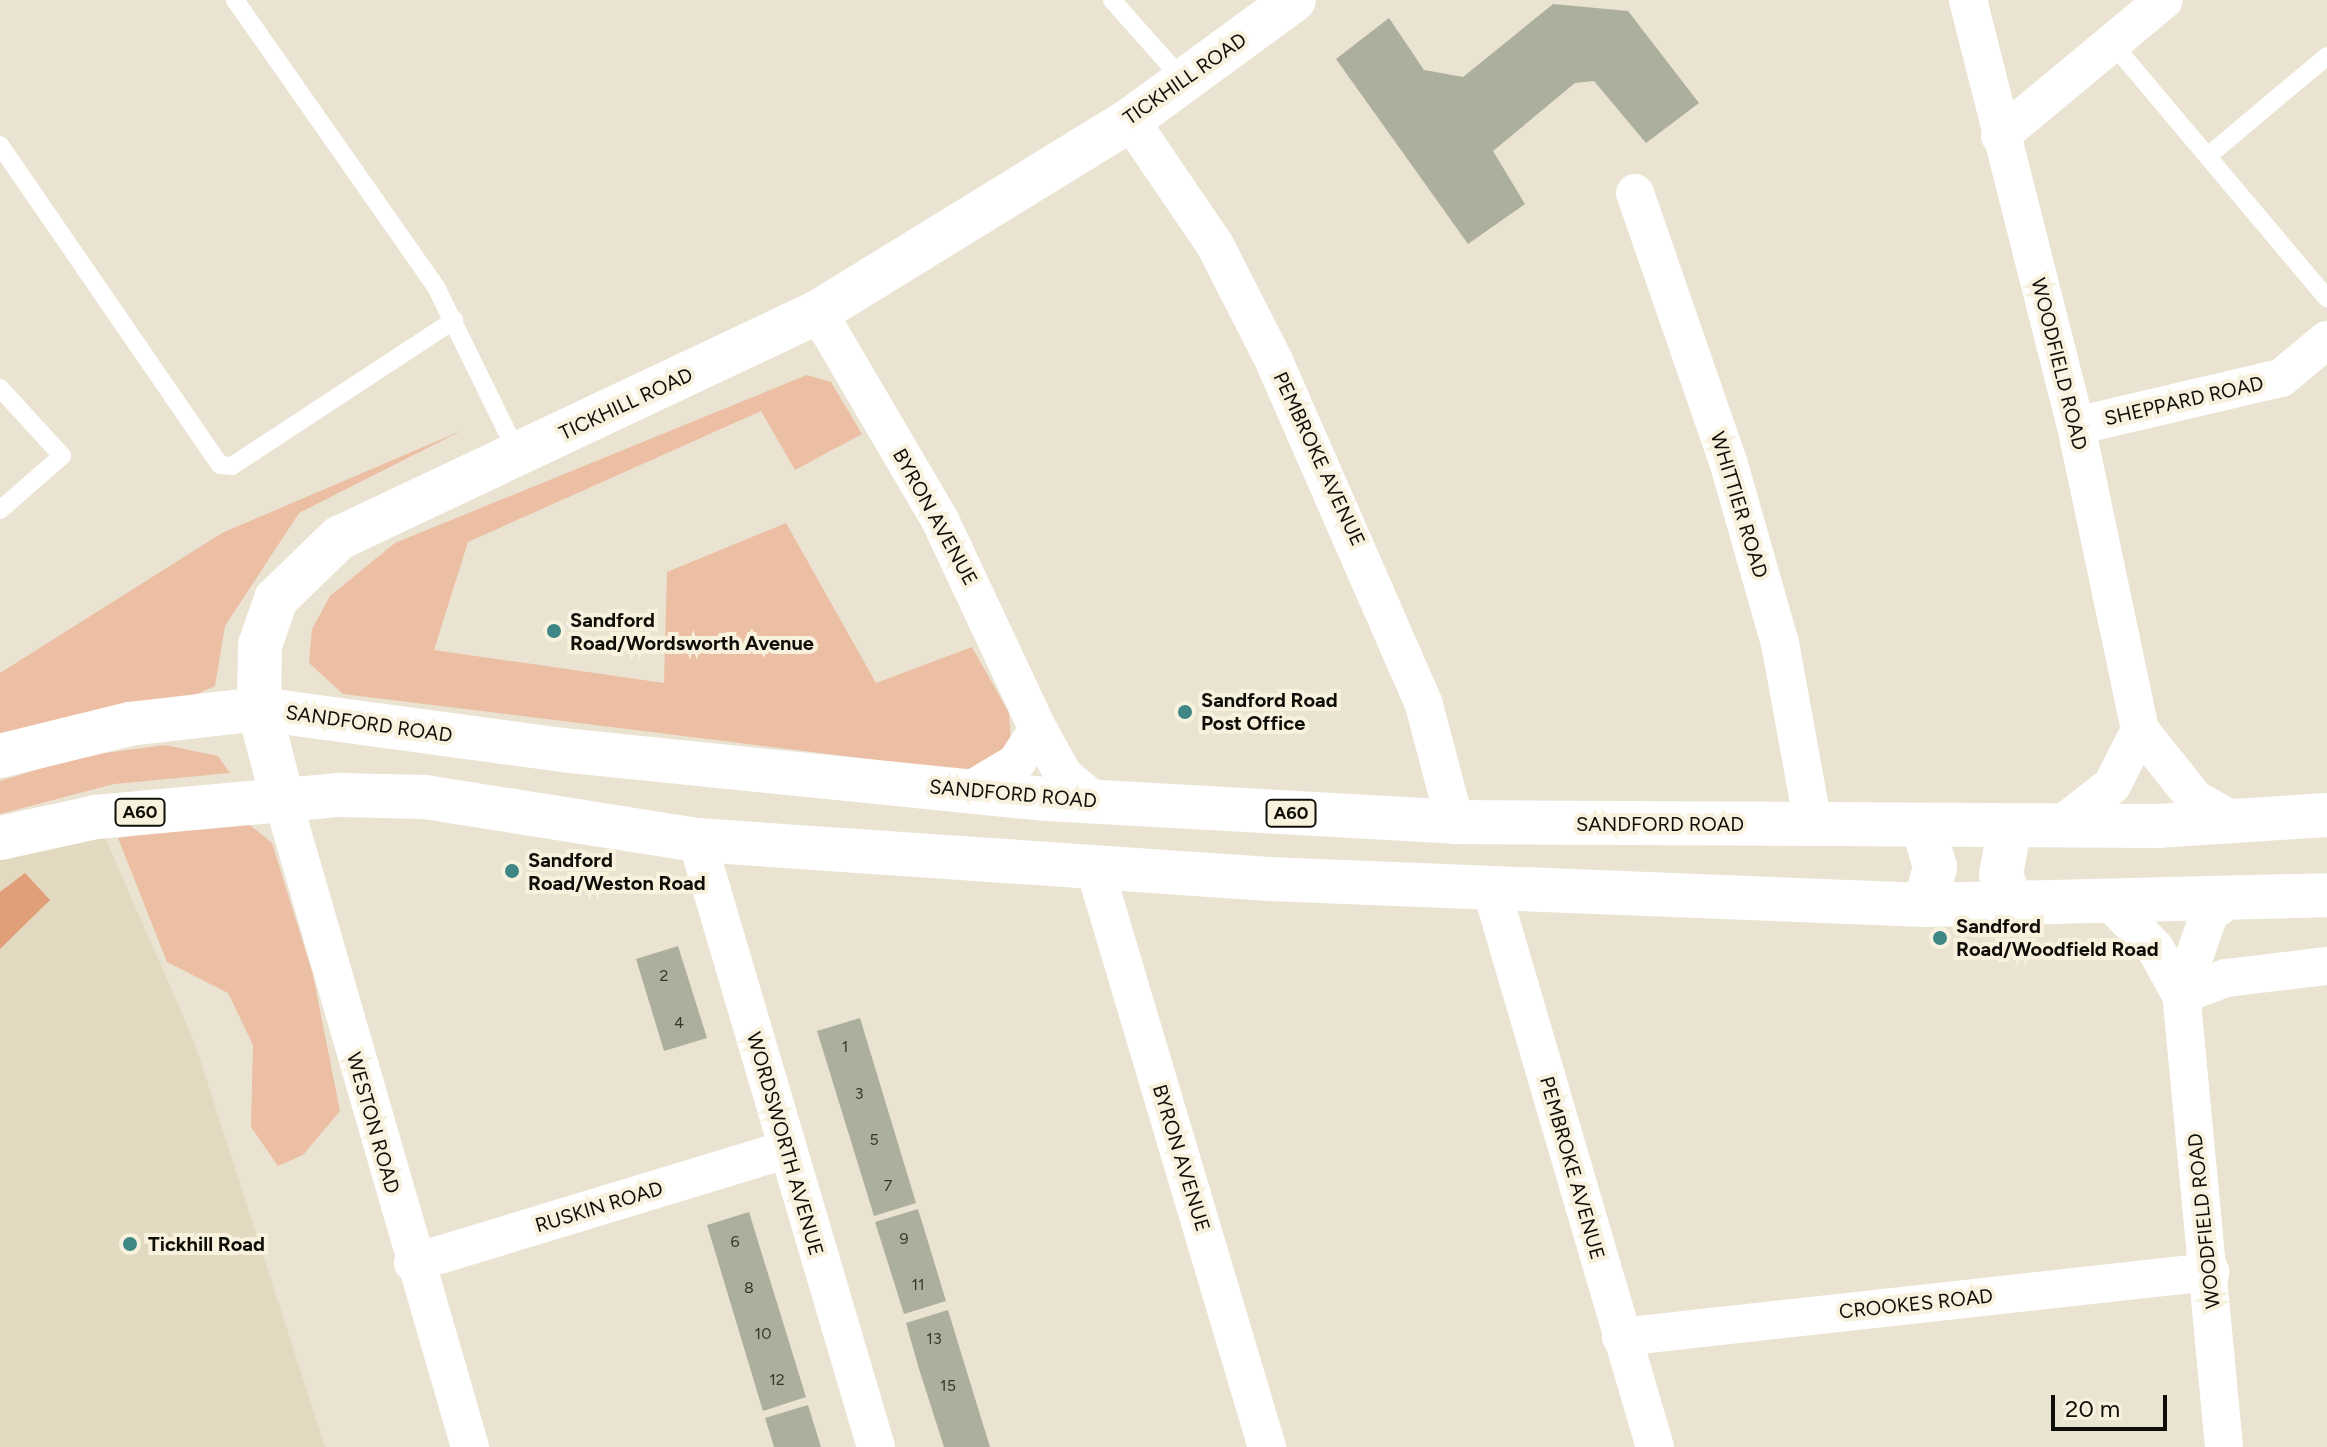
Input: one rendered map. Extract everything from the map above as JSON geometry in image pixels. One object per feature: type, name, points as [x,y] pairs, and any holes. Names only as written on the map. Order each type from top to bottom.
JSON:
[{"type":"main road","name":"TICKHILL ROAD","points":[[259,709],[260,645],[276,599],[304,566],[394,509],[818,312],[1130,120],[1294,0]]},
{"type":"main road","name":"SANDFORD ROAD","points":[[282,797],[259,709],[562,750],[969,791],[1096,802],[1455,822],[2010,826],[2238,823],[2327,815]]},
{"type":"main road","name":"A60","points":[[0,756],[129,724],[259,709]]},
{"type":"main road","name":"A60","points":[[0,838],[96,817],[282,797],[425,797],[697,840],[1095,869],[1925,905],[2327,895]]},
{"type":"main road","points":[[1923,825],[1935,867],[1925,905]]},
{"type":"main road","points":[[2010,826],[2001,874],[2011,903]]},
{"type":"street","name":"WOODFIELD ROAD","points":[[1968,0],[2000,136],[2076,426],[2140,730],[2195,799],[2238,823]]},
{"type":"street","points":[[2000,136],[2112,43],[2147,6]]},
{"type":"street","name":"PEMBROKE AVENUE","points":[[1130,120],[1215,245],[1287,389],[1418,691],[1455,822]]},
{"type":"street","name":"WHITTIER ROAD","points":[[1635,193],[1728,461],[1780,643],[1813,825]]},
{"type":"street","name":"BYRON AVENUE","points":[[818,312],[940,520],[1038,729],[1075,789],[1096,802]]},
{"type":"street","name":"SHEPPARD ROAD","points":[[2076,426],[2281,378],[2327,340]]},
{"type":"street","points":[[969,791],[1016,763],[1038,729]]},
{"type":"street","points":[[2061,825],[2112,785],[2140,730]]},
{"type":"street","name":"WESTON ROAD","points":[[282,797],[413,1263],[470,1447]]},
{"type":"street","name":"WORDSWORTH AVENUE","points":[[697,840],[876,1447]]},
{"type":"street","name":"BYRON AVENUE","points":[[1095,869],[1267,1447]]},
{"type":"street","name":"PEMBROKE AVENUE","points":[[1491,888],[1655,1447]]},
{"type":"street","name":"WOODFIELD ROAD","points":[[2181,995],[2209,914],[2230,898]]},
{"type":"street","name":"WOODFIELD ROAD","points":[[2110,902],[2155,948],[2181,995],[2210,1272],[2224,1447]]},
{"type":"street","points":[[2181,995],[2226,978],[2327,966]]},
{"type":"street","name":"RUSKIN ROAD","points":[[413,1263],[786,1150]]},
{"type":"street","name":"CROOKES ROAD","points":[[1621,1337],[2210,1272]]},
{"type":"lane","points":[[235,0],[454,320],[518,454]]},
{"type":"lane","points":[[1112,0],[1184,81]]},
{"type":"lane","points":[[2112,43],[2327,298]]},
{"type":"lane","points":[[2208,156],[2327,56]]},
{"type":"lane","points":[[0,145],[220,465],[232,466],[454,320]]},
{"type":"lane","points":[[0,388],[62,456],[0,510]]},
{"type":"shaded area","points":[[807,375],[831,382],[862,434],[795,470],[761,411],[468,542],[434,650],[664,683],[667,572],[786,523],[876,683],[972,647],[1009,713],[1011,745],[975,772],[343,694],[309,663],[312,629],[330,596],[395,543]]},
{"type":"shaded area","points":[[463,430],[299,513],[225,626],[215,686],[188,698],[0,735],[0,673],[222,533]]},
{"type":"shaded area","points":[[165,745],[218,756],[230,773],[114,784],[0,814],[0,781],[82,756]]},
{"type":"shaded area","name":"Tickhill Road","points":[[96,817],[194,1041],[325,1447],[0,1447],[0,851]]},
{"type":"shaded area","points":[[245,821],[272,843],[313,975],[340,1111],[303,1155],[278,1166],[251,1127],[253,1045],[228,993],[167,962],[118,838]]},
{"type":"shaded area","points":[[25,873],[50,900],[0,949],[0,892]]},
{"type":"building","points":[[1553,4],[1628,11],[1699,103],[1646,143],[1594,81],[1575,83],[1493,151],[1525,204],[1468,244],[1336,59],[1389,18],[1424,70],[1463,77]]},
{"type":"building","points":[[678,946],[707,1038],[664,1051],[636,959]]},
{"type":"building","points":[[860,1018],[916,1203],[874,1216],[817,1031]]},
{"type":"building","points":[[918,1209],[946,1301],[904,1314],[875,1222]]},
{"type":"building","points":[[749,1212],[806,1397],[763,1411],[707,1225]]},
{"type":"building","points":[[948,1310],[990,1447],[944,1447],[919,1369],[906,1323]]},
{"type":"building","points":[[808,1405],[821,1447],[774,1447],[765,1418]]},
{"type":"place","name":"Sandford Road/Wordsworth Avenue","points":[[554,631]]},
{"type":"place","name":"Sandford Road Post Office","points":[[1185,712]]},
{"type":"place","name":"Sandford Road/Weston Road","points":[[512,871]]},
{"type":"place","name":"Sandford Road/Woodfield Road","points":[[1940,938]]},
{"type":"place","name":"Tickhill Road","points":[[130,1244]]}]
